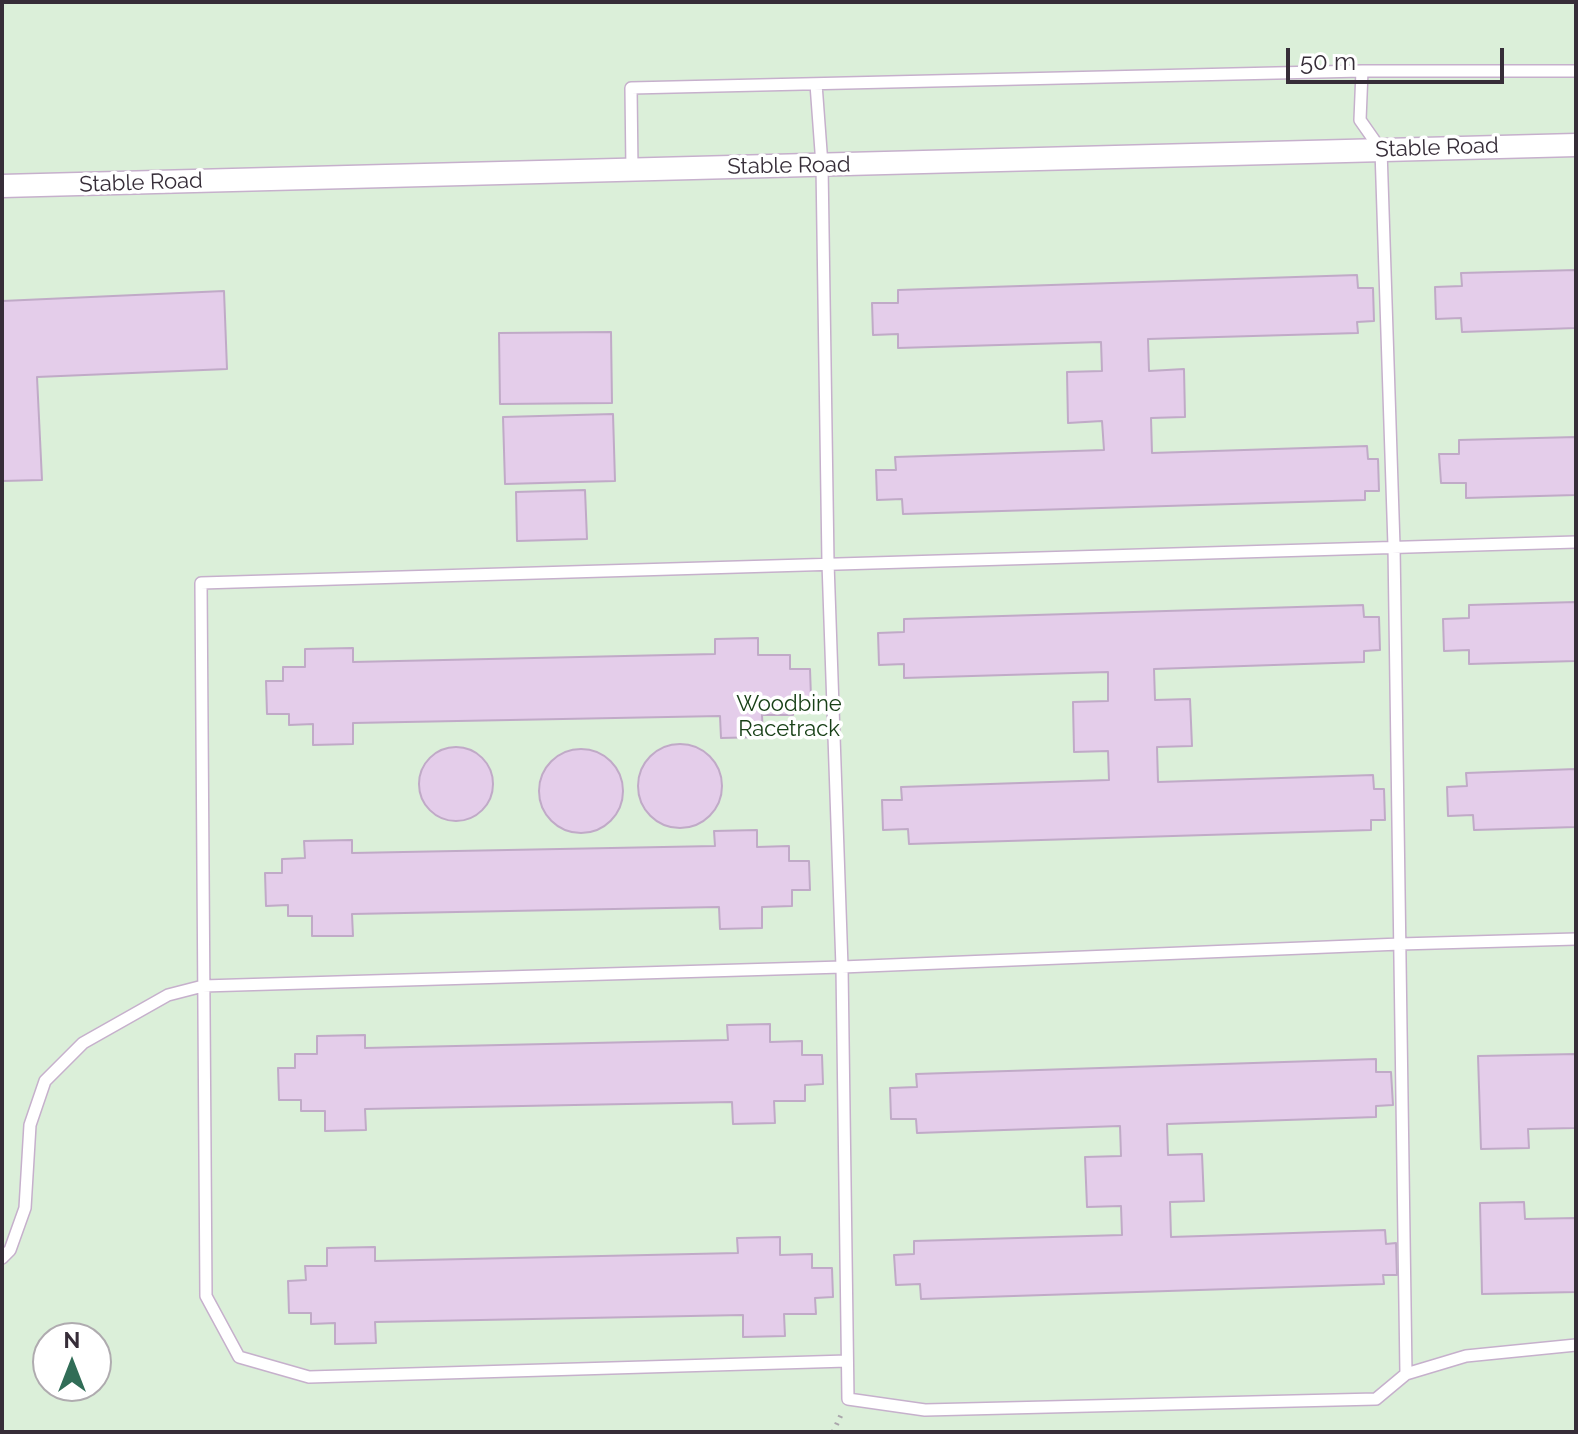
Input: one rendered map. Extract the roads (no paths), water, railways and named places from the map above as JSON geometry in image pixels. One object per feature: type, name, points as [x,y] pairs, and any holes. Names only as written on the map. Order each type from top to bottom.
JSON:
[{"type":"street","name":"Stable Road","points":[[2,186],[1576,145]]},
{"type":"lane","points":[[1362,71],[1360,120],[1381,150],[1394,546],[1406,1374]]},
{"type":"lane","points":[[632,170],[631,88],[1362,71],[1576,71]]},
{"type":"lane","points":[[816,84],[822,165],[828,563],[842,967],[848,1399],[925,1410],[1376,1399],[1406,1374],[1466,1356],[1576,1345]]},
{"type":"lane","points":[[847,1361],[309,1377],[239,1357],[206,1296],[201,583],[1576,542]]},
{"type":"lane","points":[[2,1258],[10,1250],[25,1208],[30,1125],[45,1081],[83,1043],[168,995],[203,986],[842,967],[1576,939]]},
{"type":"park label","name":"Woodbine Racetrack","points":[[789,716]]}]
